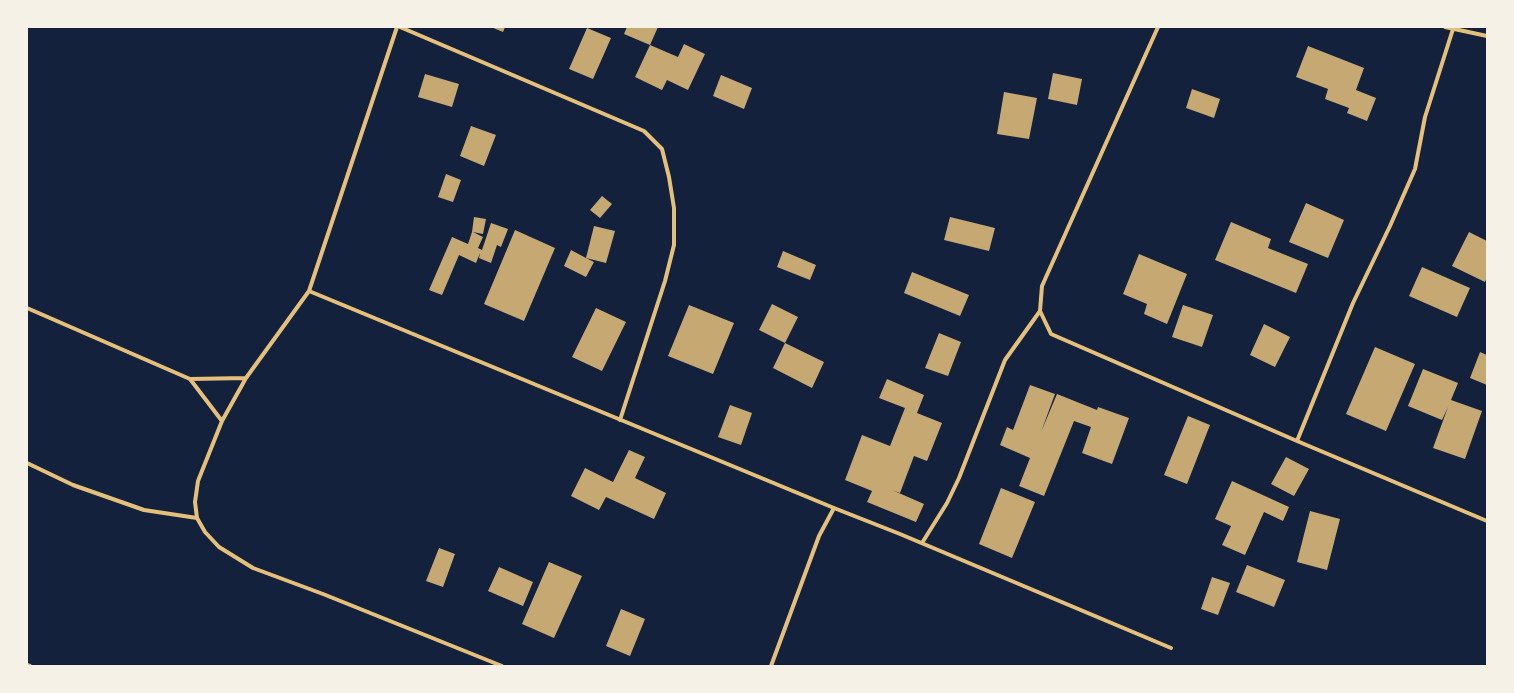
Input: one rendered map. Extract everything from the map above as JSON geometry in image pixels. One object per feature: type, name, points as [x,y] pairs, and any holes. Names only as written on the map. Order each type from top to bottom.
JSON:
[{"type":"street","points":[[502,666],[323,594],[253,568],[219,547],[205,532],[197,518],[195,502],[198,481],[222,421],[246,378],[309,291],[399,27],[644,131],[662,149],[669,177],[674,208],[674,245],[665,281],[620,420]]},
{"type":"street","points":[[1158,27],[1042,286],[1040,311],[1051,334],[1297,441],[1487,521]]},
{"type":"street","points":[[1445,27],[1487,36]]},
{"type":"street","points":[[1297,441],[1353,303],[1390,226],[1415,169],[1425,117],[1453,29]]},
{"type":"street","points":[[309,291],[922,543],[1171,648]]},
{"type":"street","points":[[27,308],[190,379],[246,378]]},
{"type":"street","points":[[922,543],[947,503],[959,478],[1005,360],[1040,311]]},
{"type":"street","points":[[190,379],[222,421]]},
{"type":"street","points":[[27,463],[73,485],[144,510],[197,518]]},
{"type":"street","points":[[771,666],[819,536],[834,508]]},
{"type":"building","points":[[491,27],[505,27],[503,32]]},
{"type":"building","points":[[627,27],[658,27],[650,45],[624,34]]},
{"type":"building","points":[[587,28],[611,38],[593,79],[569,69]]},
{"type":"building","points":[[684,44],[705,54],[688,90],[667,80],[662,90],[635,77],[650,45],[678,57]]},
{"type":"building","points":[[1308,46],[1364,68],[1356,90],[1376,98],[1367,121],[1347,113],[1349,108],[1325,99],[1328,89],[1296,77]]},
{"type":"building","points":[[1053,73],[1082,79],[1077,105],[1048,99]]},
{"type":"building","points":[[425,74],[459,84],[452,107],[418,97]]},
{"type":"building","points":[[721,75],[752,88],[744,109],[713,96]]},
{"type":"building","points":[[1192,89],[1220,99],[1214,118],[1186,108]]},
{"type":"building","points":[[1004,92],[1037,98],[1029,139],[997,134]]},
{"type":"building","points":[[471,126],[496,135],[484,166],[460,156]]},
{"type":"building","points":[[446,174],[461,180],[453,202],[438,197]]},
{"type":"building","points":[[602,196],[612,204],[600,218],[590,210]]},
{"type":"building","points":[[1306,203],[1344,220],[1328,258],[1289,242]]},
{"type":"building","points":[[474,217],[486,219],[483,234],[473,232],[483,237],[478,248],[482,250],[491,223],[508,229],[501,247],[497,245],[491,263],[479,258],[480,253],[476,263],[459,255],[442,295],[429,290],[452,237],[468,244],[472,232]]},
{"type":"building","points":[[950,217],[995,228],[989,251],[944,240]]},
{"type":"building","points":[[1231,222],[1271,239],[1268,248],[1308,264],[1296,293],[1215,260]]},
{"type":"building","points":[[594,226],[615,231],[606,263],[586,258]]},
{"type":"building","points":[[515,230],[555,248],[524,321],[484,304]]},
{"type":"building","points":[[1469,232],[1487,241],[1487,277],[1485,282],[1452,266]]},
{"type":"building","points":[[571,250],[594,262],[586,277],[564,266]]},
{"type":"building","points":[[783,251],[816,265],[810,280],[777,267]]},
{"type":"building","points":[[1139,254],[1187,274],[1167,324],[1144,314],[1147,304],[1123,294]]},
{"type":"building","points":[[1422,267],[1470,288],[1457,317],[1409,296]]},
{"type":"building","points":[[912,272],[969,295],[960,316],[904,293]]},
{"type":"building","points":[[772,304],[798,317],[785,343],[759,330]]},
{"type":"building","points":[[689,305],[734,323],[713,374],[668,356]]},
{"type":"building","points":[[1183,305],[1213,315],[1202,347],[1172,337]]},
{"type":"building","points":[[596,308],[626,322],[602,371],[572,357]]},
{"type":"building","points":[[1264,324],[1290,337],[1275,367],[1250,355]]},
{"type":"building","points":[[939,333],[961,342],[948,376],[925,368]]},
{"type":"building","points":[[785,343],[824,362],[812,388],[773,368]]},
{"type":"building","points":[[1375,347],[1415,364],[1386,431],[1346,414]]},
{"type":"building","points":[[1480,352],[1487,355],[1487,385],[1470,378]]},
{"type":"building","points":[[1423,369],[1458,383],[1451,400],[1482,411],[1465,459],[1433,448],[1448,407],[1442,420],[1408,406]]},
{"type":"building","points":[[887,379],[924,395],[917,413],[942,423],[927,461],[914,456],[900,493],[892,490],[924,504],[916,522],[867,502],[872,491],[845,480],[862,435],[890,446],[905,408],[879,398]]},
{"type":"building","points":[[1030,385],[1055,394],[1041,432],[1057,394],[1097,410],[1098,407],[1129,418],[1112,464],[1082,453],[1091,427],[1074,421],[1044,496],[1019,486],[1030,458],[1000,445],[1007,427],[1013,430]]},
{"type":"building","points":[[730,405],[752,413],[741,445],[718,437]]},
{"type":"building","points":[[1188,416],[1210,425],[1187,484],[1164,475]]},
{"type":"building","points":[[629,450],[645,457],[635,478],[666,493],[654,519],[606,497],[599,510],[571,496],[585,468],[613,482]]},
{"type":"building","points":[[1286,457],[1309,469],[1294,496],[1271,484]]},
{"type":"building","points":[[1232,481],[1289,507],[1283,521],[1264,512],[1245,555],[1222,545],[1231,526],[1215,519]]},
{"type":"building","points":[[1001,488],[1035,502],[1012,558],[979,544]]},
{"type":"building","points":[[1310,511],[1340,519],[1327,570],[1297,562]]},
{"type":"building","points":[[439,548],[455,554],[443,587],[426,581]]},
{"type":"building","points":[[549,562],[582,576],[554,638],[522,624]]},
{"type":"building","points":[[1247,565],[1285,580],[1274,607],[1236,592]]},
{"type":"building","points":[[499,567],[533,582],[523,606],[488,591]]},
{"type":"building","points":[[1212,577],[1230,583],[1218,615],[1201,609]]},
{"type":"building","points":[[621,609],[645,619],[630,656],[606,646]]}]
